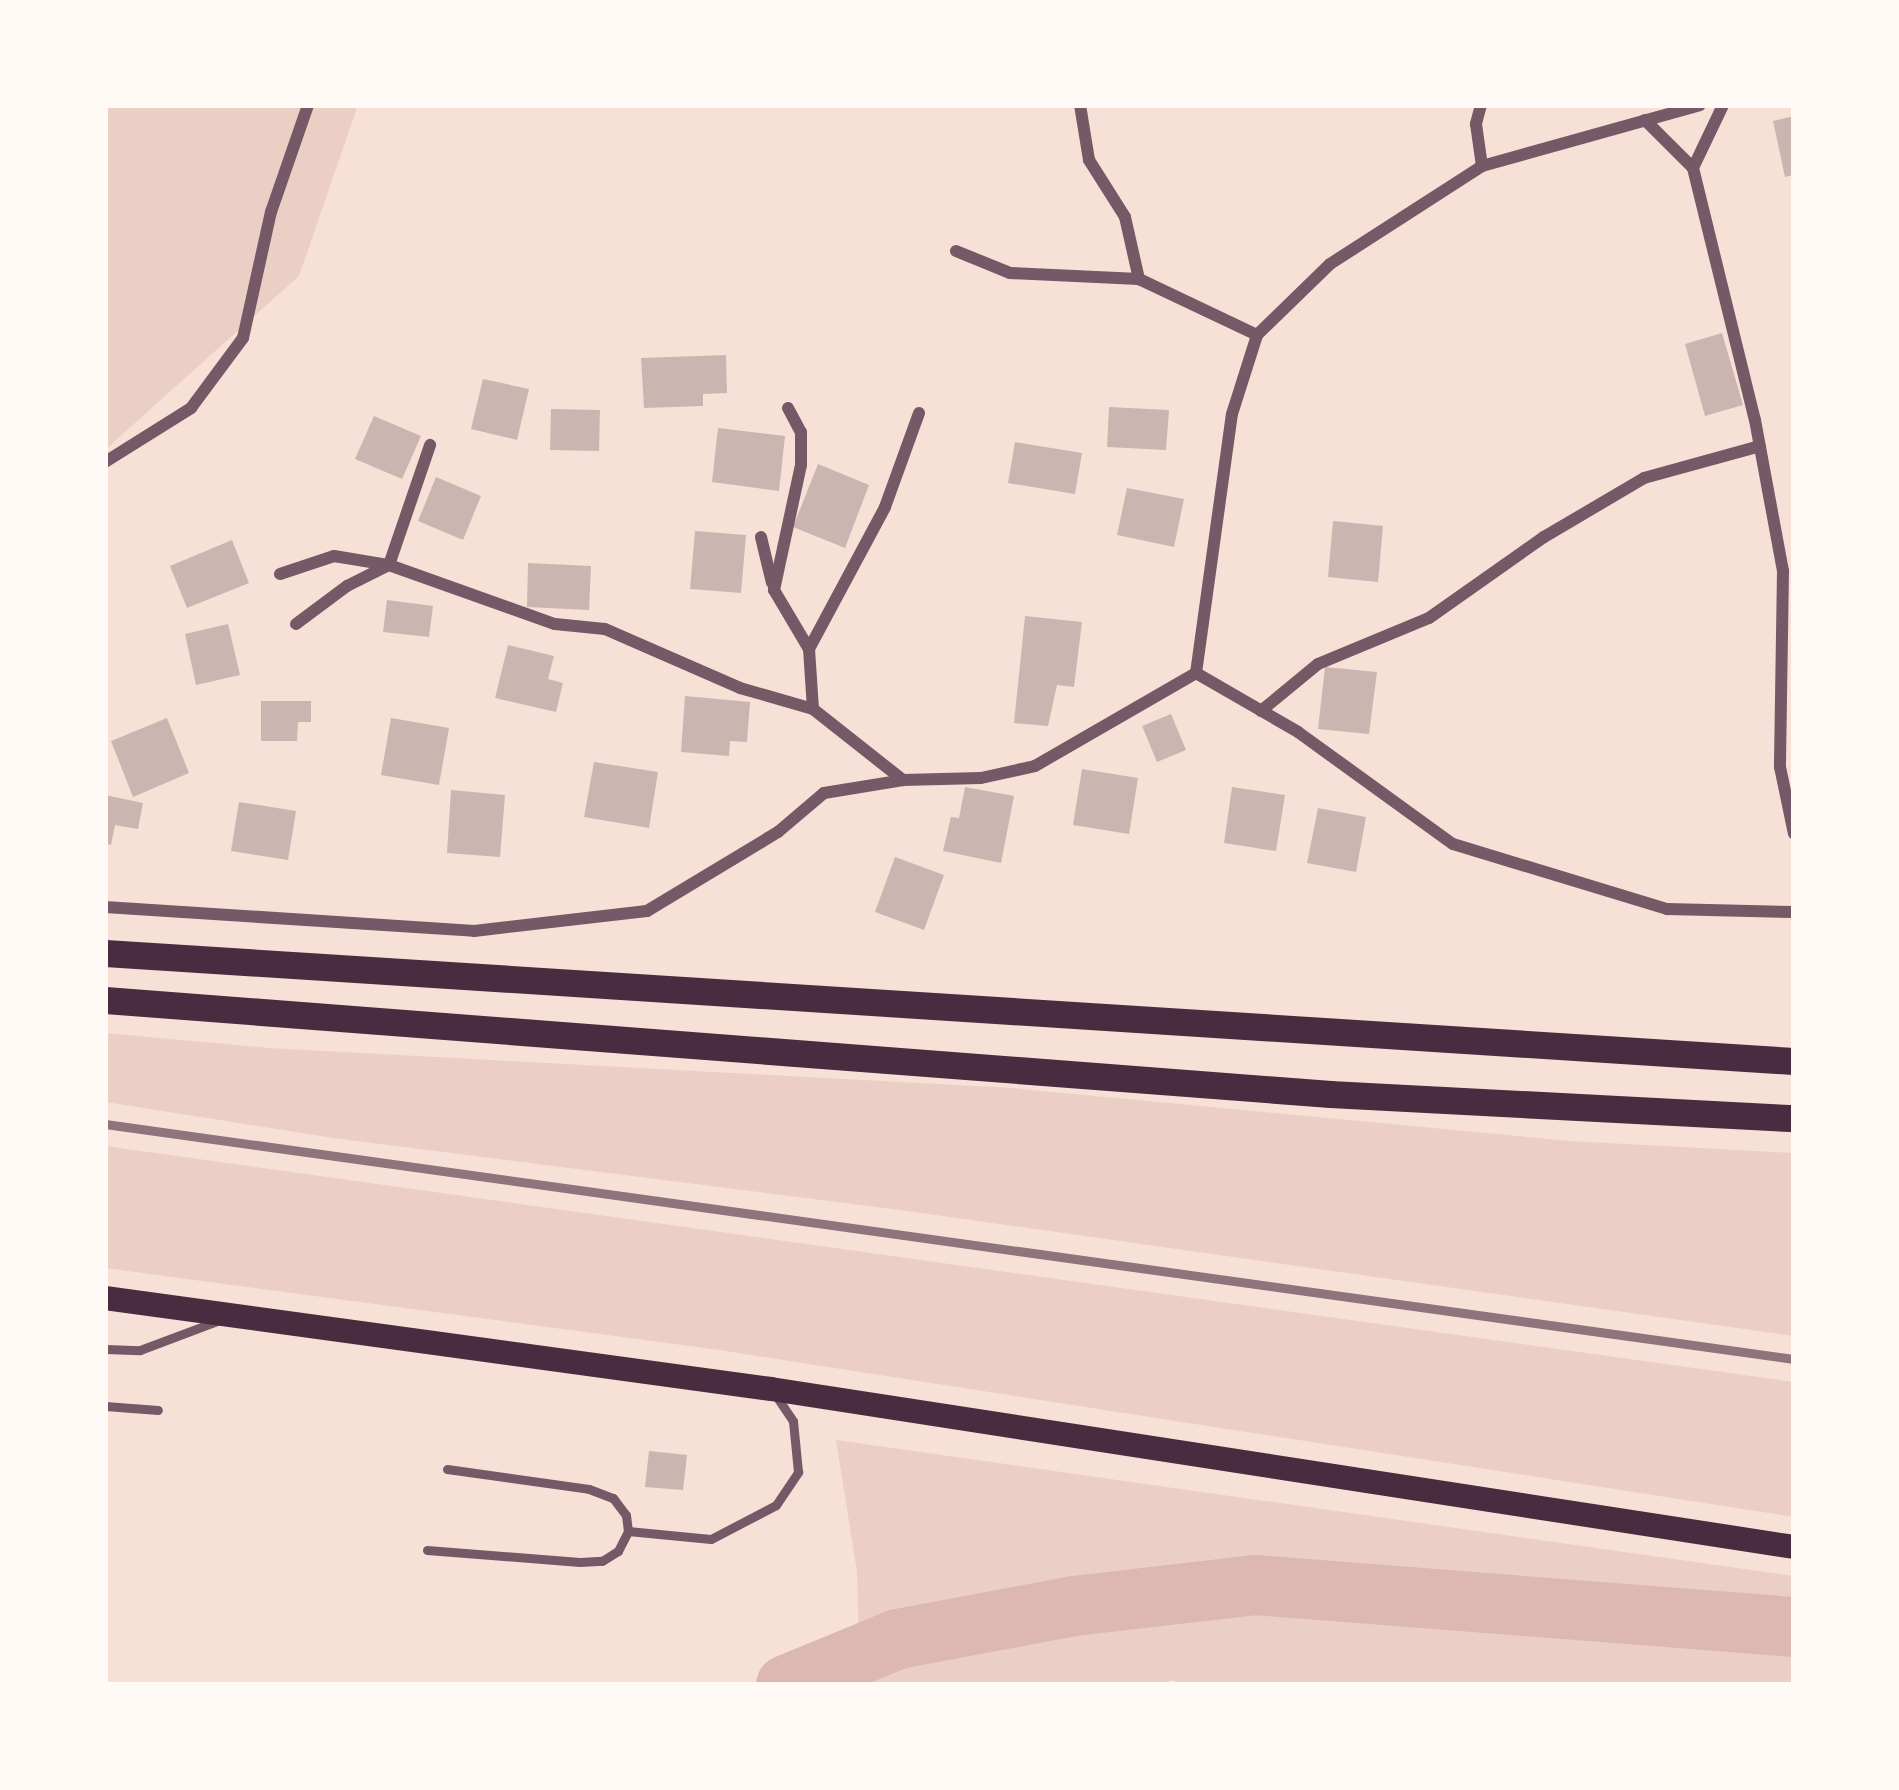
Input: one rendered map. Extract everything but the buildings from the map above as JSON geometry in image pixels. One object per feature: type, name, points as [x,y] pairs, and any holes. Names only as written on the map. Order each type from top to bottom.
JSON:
[{"type":"main road","points":[[105,953],[1794,1061]]},
{"type":"main road","points":[[105,1000],[1330,1094],[1794,1118]]},
{"type":"main road","points":[[105,1298],[771,1389],[1794,1547]]},
{"type":"street","points":[[105,462],[191,408],[243,338],[271,212],[308,105]]},
{"type":"street","points":[[1080,105],[1089,160],[1125,218],[1139,279]]},
{"type":"street","points":[[1481,105],[1476,124],[1482,166]]},
{"type":"street","points":[[1196,673],[1232,414],[1256,334],[1330,265],[1482,166],[1700,105]]},
{"type":"street","points":[[1693,169],[1723,105]]},
{"type":"street","points":[[1645,121],[1693,169],[1760,446],[1783,571],[1780,767],[1794,834]]},
{"type":"street","points":[[956,251],[1010,273],[1139,279],[1256,334]]},
{"type":"street","points":[[774,590],[801,465],[801,432],[788,408]]},
{"type":"street","points":[[808,649],[885,507],[919,412]]},
{"type":"street","points":[[296,624],[347,586],[389,565],[430,445]]},
{"type":"street","points":[[1261,711],[1318,664],[1429,618],[1544,537],[1643,478],[1760,446]]},
{"type":"street","points":[[761,537],[774,590],[808,649],[813,709]]},
{"type":"street","points":[[280,574],[334,556],[389,565],[555,624],[605,629],[740,688],[813,709],[903,780]]},
{"type":"street","points":[[1196,673],[1261,711],[1453,844],[1667,909],[1794,912]]},
{"type":"street","points":[[105,907],[474,931],[646,911],[778,832],[824,793],[903,780],[981,778],[1035,766],[1196,673]]},
{"type":"lane","points":[[105,1349],[140,1350],[233,1315]]},
{"type":"lane","points":[[628,1531],[711,1539],[776,1505],[799,1472],[799,1444],[793,1421],[771,1389]]},
{"type":"lane","points":[[105,1406],[158,1410]]},
{"type":"lane","points":[[427,1550],[602,1561],[618,1551],[628,1531],[626,1515],[614,1498],[589,1489],[447,1469]]},
{"type":"shaded area","points":[[105,105],[358,105],[299,276],[105,450]]},
{"type":"shaded area","points":[[105,1033],[270,1048],[1012,1088],[1570,1141],[1794,1153],[1794,1336],[900,1210],[333,1138],[105,1102]]},
{"type":"shaded area","points":[[105,1146],[1794,1382],[1794,1517],[719,1350],[105,1268]]},
{"type":"shaded area","points":[[836,1440],[1794,1576],[1794,1685],[1190,1685],[1170,1680],[1164,1685],[860,1685],[857,1572]]},
{"type":"waterway","points":[[786,1685],[898,1639],[1074,1606],[1255,1585],[1794,1627]]},
{"type":"railway","points":[[105,1124],[1794,1359]]}]
